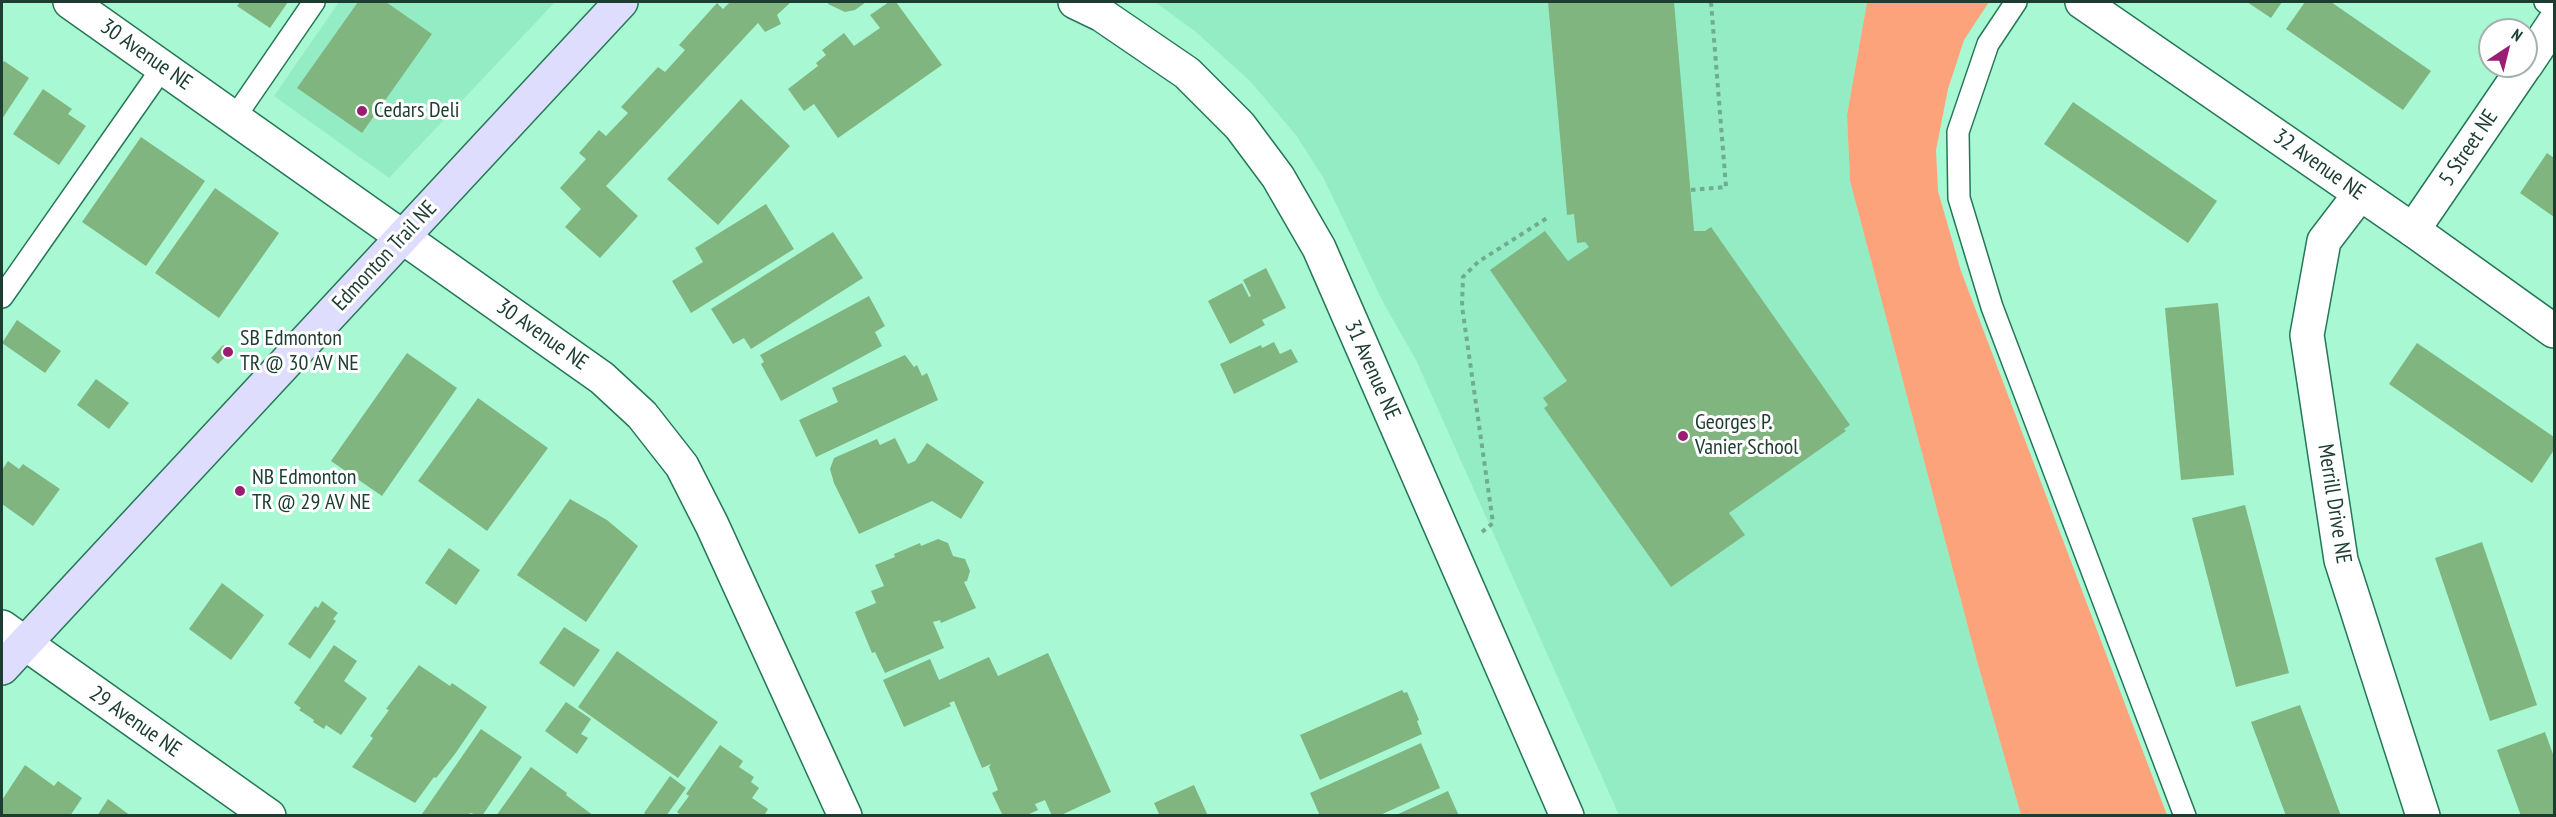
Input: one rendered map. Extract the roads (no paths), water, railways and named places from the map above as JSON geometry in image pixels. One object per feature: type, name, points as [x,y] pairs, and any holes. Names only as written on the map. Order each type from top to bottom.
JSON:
[{"type":"main road","name":"Edmonton Trail NE","points":[[2,668],[13,635],[402,236],[621,2]]},
{"type":"street","name":"30 Avenue NE","points":[[70,2],[602,378],[642,415],[682,466],[712,525],[845,816]]},
{"type":"street","name":"31 Avenue NE","points":[[1075,2],[1102,15],[1187,73],[1240,126],[1278,177],[1319,248],[1567,816]]},
{"type":"street","name":"32 Avenue NE","points":[[2082,2],[2414,230],[2554,331]]},
{"type":"street","name":"5 Street NE","points":[[2538,48],[2554,23]]},
{"type":"street","name":"5 Street NE","points":[[2414,230],[2518,78]]},
{"type":"street","name":"Merrill Drive NE","points":[[2360,194],[2324,241],[2307,335],[2341,560],[2423,816]]},
{"type":"street","name":"29 Avenue NE","points":[[13,635],[269,816]]},
{"type":"lane","points":[[235,117],[314,2]]},
{"type":"lane","points":[[2016,2],[1988,44],[1958,132],[1959,198],[1992,307],[2185,816]]},
{"type":"lane","points":[[2545,2],[2554,8]]},
{"type":"lane","points":[[2,295],[163,67]]},
{"type":"place","name":"Cedars Deli","points":[[362,111]]},
{"type":"place","name":"SB Edmonton TR @ 30 AV NE","points":[[228,352]]},
{"type":"place","name":"Georges P. Vanier School","points":[[1683,436]]},
{"type":"place","name":"NB Edmonton TR @ 29 AV NE","points":[[240,491]]}]
